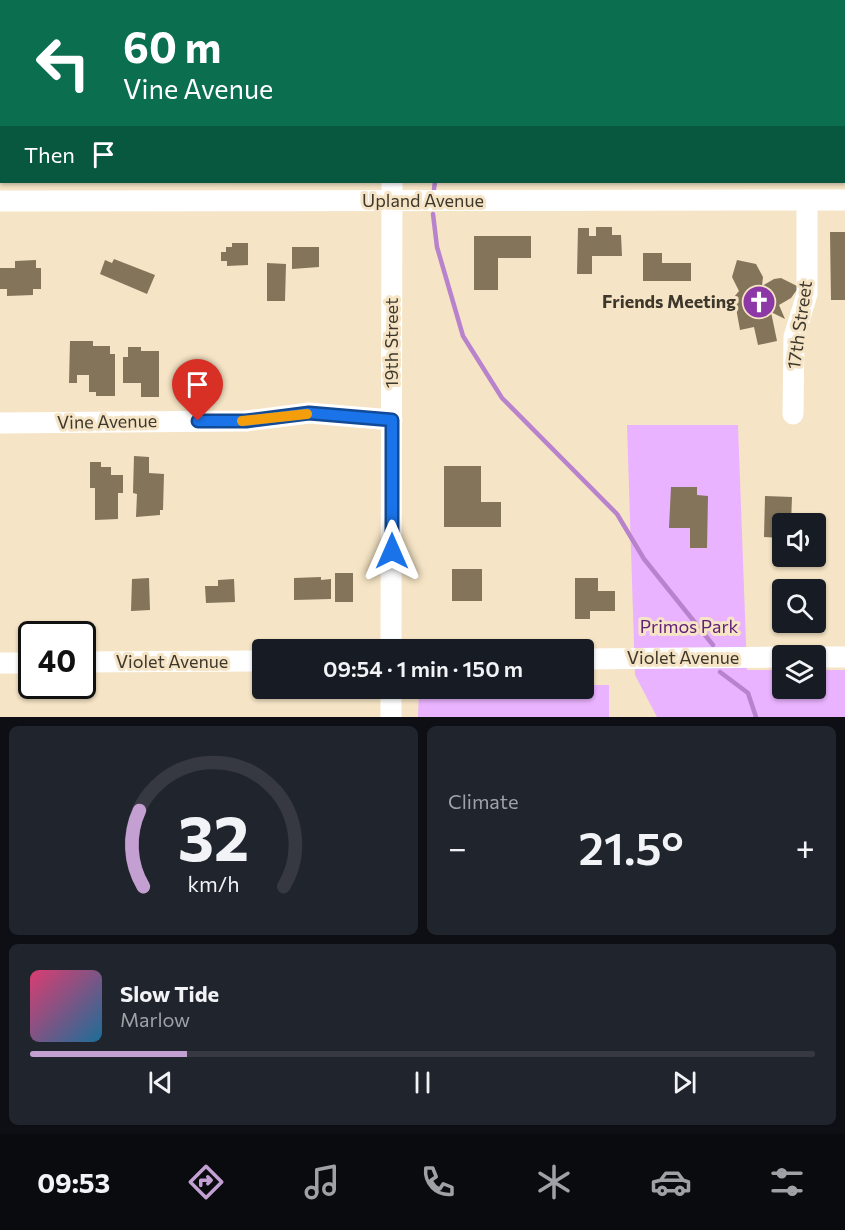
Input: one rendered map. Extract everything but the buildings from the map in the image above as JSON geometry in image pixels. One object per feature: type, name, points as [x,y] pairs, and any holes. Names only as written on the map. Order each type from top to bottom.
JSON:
[{"type":"street","name":"Upland Avenue","points":[[0,201],[392,191],[845,200]]},
{"type":"street","name":"19th Street","points":[[391,639],[392,191]]},
{"type":"street","name":"17th Street","points":[[793,414],[794,337],[807,297],[807,200]]},
{"type":"street","name":"Vine Avenue","points":[[0,423],[246,421],[309,413],[392,420]]},
{"type":"street","name":"Violet Avenue","points":[[594,659],[772,657]]},
{"type":"street","points":[[826,657],[845,657]]},
{"type":"street","name":"Violet Avenue","points":[[96,662],[252,661]]},
{"type":"street","points":[[0,663],[18,663]]},
{"type":"street","points":[[391,699],[391,717]]},
{"type":"green space","name":"Primos Park","points":[[627,425],[738,425],[747,670],[772,670],[772,699],[826,699],[826,670],[845,670],[845,717],[657,717],[635,675]]},
{"type":"green space","points":[[594,685],[609,685],[609,717],[418,717],[419,699],[594,699]]},
{"type":"waterway","points":[[434,189],[435,183]]},
{"type":"waterway","points":[[433,214],[437,247],[463,336],[502,398],[617,514],[644,559],[713,645]]},
{"type":"waterway","points":[[720,672],[748,693],[756,717]]},
{"type":"slow traffic","points":[[242,421],[307,414]]},
{"type":"place","name":"Friends Meeting","points":[[759,302]]},
{"type":"route","points":[[198,421],[246,421],[309,413],[392,420],[392,551]]}]
